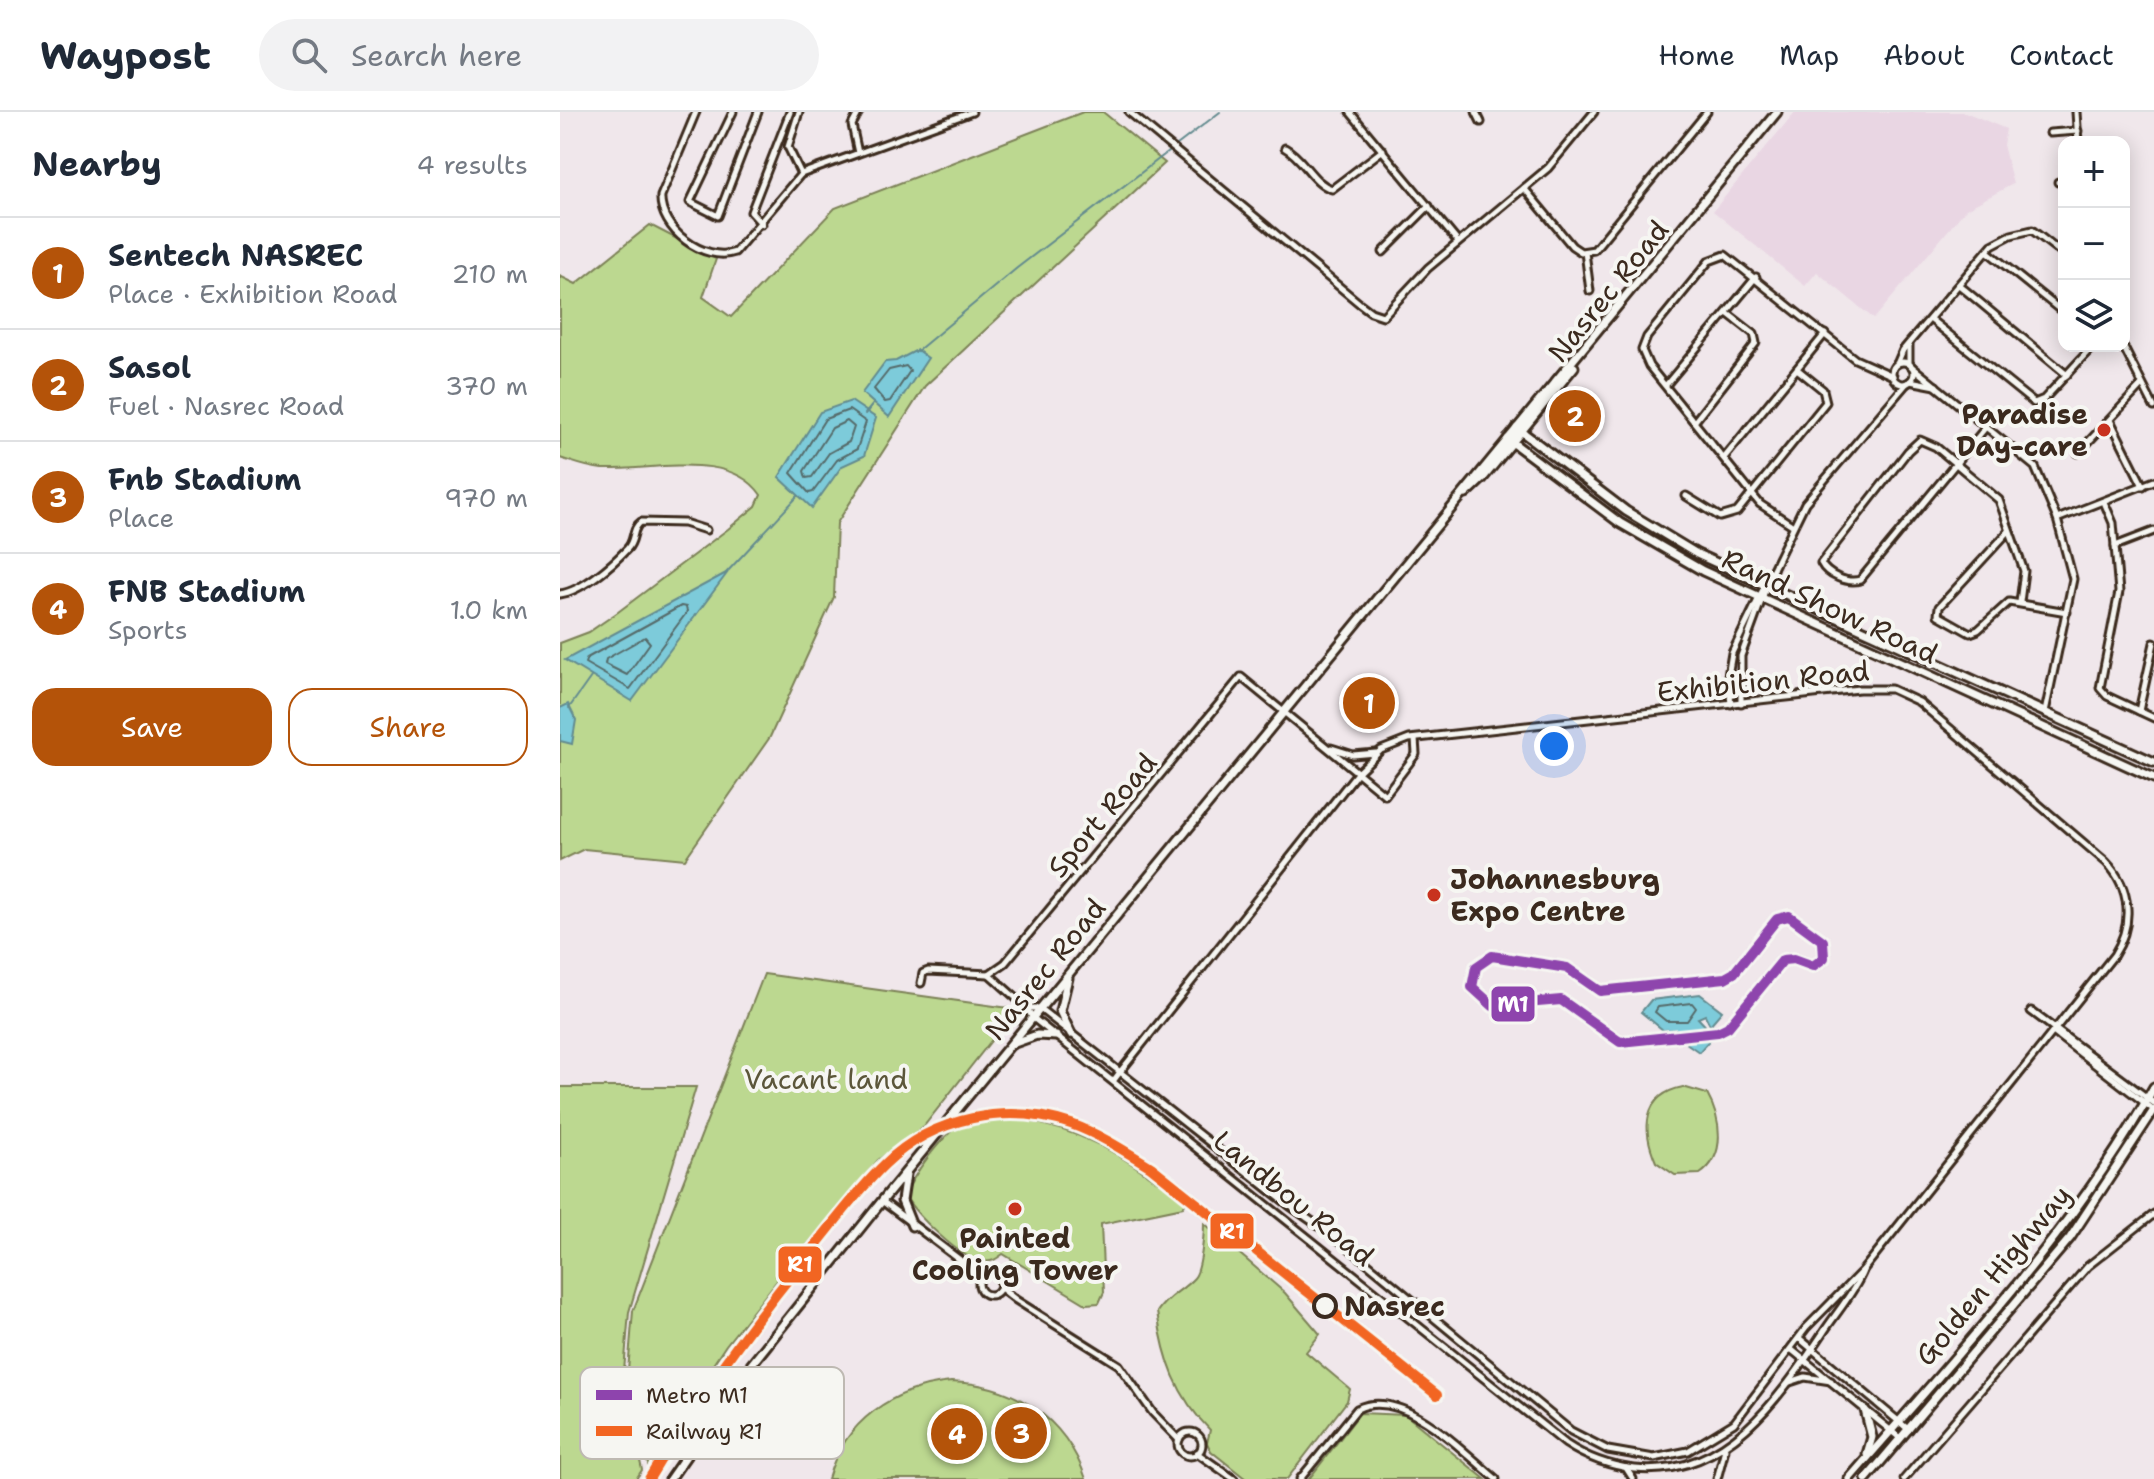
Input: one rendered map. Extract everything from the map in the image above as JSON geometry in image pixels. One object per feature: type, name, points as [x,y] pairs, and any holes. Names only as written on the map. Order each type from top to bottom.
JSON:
[{"type":"main road","name":"Nasrec Road","points":[[749,1367],[1039,1008],[1464,495],[1474,488],[1780,112]]},
{"type":"main road","name":"Rand Show Road","points":[[1520,430],[1626,511],[1697,554],[1765,588],[2154,762]]},
{"type":"main road","name":"Rand Show Road","points":[[1510,441],[1620,523],[1760,600],[2154,778]]},
{"type":"main road","points":[[1069,975],[1060,1011],[1071,1034]]},
{"type":"main road","points":[[1011,1045],[1037,1035],[1056,1036]]},
{"type":"main road","name":"Golden Highway","points":[[1849,1479],[2056,1238],[2149,1102],[2154,1087]]},
{"type":"main road","name":"Golden Highway","points":[[1866,1479],[2070,1238],[2154,1110]]},
{"type":"main road","points":[[907,1172],[902,1201],[912,1226]]},
{"type":"main road","points":[[1860,1467],[1872,1437],[1865,1410]]},
{"type":"main road","name":"Nasrec Road","points":[[671,1478],[684,1459]]},
{"type":"street","points":[[696,112],[662,186],[661,209],[668,225],[678,236],[729,255],[741,248],[801,174],[972,112]]},
{"type":"street","points":[[733,112],[690,202],[718,216],[758,112]]},
{"type":"street","points":[[762,224],[751,212],[790,112]]},
{"type":"street","points":[[799,112],[788,147],[801,174]]},
{"type":"street","points":[[858,153],[852,125],[859,112]]},
{"type":"street","points":[[1129,112],[1376,314],[1389,313],[1419,277],[1548,168],[1594,112]]},
{"type":"street","points":[[1350,112],[1458,242]]},
{"type":"street","points":[[1476,112],[1481,122]]},
{"type":"street","points":[[1524,188],[1572,246],[1585,252],[1598,248],[1707,112]]},
{"type":"street","points":[[2076,112],[2078,136]]},
{"type":"street","points":[[2050,133],[2078,131]]},
{"type":"street","points":[[1285,148],[1294,153],[1322,184],[1332,189],[1383,150]]},
{"type":"street","points":[[1383,252],[1429,206]]},
{"type":"street","points":[[1890,400],[1896,365],[1909,344],[1998,240],[2030,229],[2058,250]]},
{"type":"street","points":[[1987,251],[2058,308]]},
{"type":"street","points":[[1585,252],[1590,291]]},
{"type":"street","points":[[1792,525],[1766,509],[1644,358],[1643,346],[1705,265],[1725,255],[1855,359],[1894,378],[1940,389]]},
{"type":"street","points":[[1666,385],[1756,277]]},
{"type":"street","points":[[1959,285],[2067,375]]},
{"type":"street","points":[[1695,421],[1756,343],[1754,334],[1727,313]]},
{"type":"street","points":[[1930,319],[2030,401],[2042,401],[2088,352]]},
{"type":"street","points":[[1724,458],[1825,334]]},
{"type":"street","points":[[1731,704],[1728,665],[1792,525],[1805,503],[1914,374],[1910,365],[1909,344]]},
{"type":"street","points":[[2126,352],[2154,407]]},
{"type":"street","points":[[1876,368],[1910,365],[2037,469],[2057,519],[2073,575],[2045,712]]},
{"type":"street","points":[[1686,496],[1724,518],[1737,512],[1826,402],[1823,390],[1797,369]]},
{"type":"street","points":[[2078,453],[2141,386]]},
{"type":"street","points":[[2110,420],[2143,486]]},
{"type":"street","points":[[1986,427],[1956,463],[1860,580],[1852,582],[1828,572],[1822,565],[1822,558],[1908,451],[1922,440],[1956,463],[1997,498],[2024,571],[2020,602]]},
{"type":"street","points":[[2057,519],[2154,481]]},
{"type":"street","points":[[2104,502],[2113,523],[2119,592],[2100,688],[2105,695],[2154,718]]},
{"type":"street","points":[[560,594],[576,588],[627,549],[634,529],[649,521],[684,523],[706,530]]},
{"type":"street","points":[[2009,531],[1937,612],[1950,623],[1974,632],[2003,604],[2020,602],[2067,612]]},
{"type":"street","points":[[2115,546],[2154,531]]},
{"type":"street","points":[[1741,703],[1741,656],[1760,600]]},
{"type":"street","points":[[2139,711],[2154,643]]},
{"type":"street","name":"Sport Road","points":[[989,974],[1005,963],[1241,677],[1284,713]]},
{"type":"street","name":"Exhibition Road","points":[[1114,1080],[1357,773],[1377,753],[1415,739],[1859,689],[1902,693],[1927,707],[2110,866],[2126,898],[2125,932],[2114,955],[2055,1030],[1863,1270],[1799,1338],[1792,1350]]},
{"type":"street","points":[[1284,713],[1385,795],[1416,754],[1415,739]]},
{"type":"street","points":[[1323,744],[1353,755],[1377,753]]},
{"type":"street","points":[[921,983],[923,973],[928,971],[989,974],[1027,1008],[1032,1017]]},
{"type":"street","points":[[1027,1008],[1039,1008]]},
{"type":"street","name":"Landbou Road","points":[[1039,1008],[1290,1206],[1343,1243],[1477,1356],[1585,1440],[1625,1455],[1654,1458],[1688,1451],[1727,1430],[1755,1401],[1792,1350]]},
{"type":"street","points":[[2031,1011],[2149,1102],[2154,1110]]},
{"type":"street","name":"Landbou Road","points":[[1032,1017],[1572,1448],[1595,1460],[1626,1468],[1659,1470],[1682,1466],[1725,1448],[1748,1430],[1805,1360]]},
{"type":"street","points":[[1266,1202],[1271,1191]]},
{"type":"street","points":[[882,1201],[968,1266],[999,1277],[1001,1288],[1016,1300],[1119,1365],[1179,1440],[1183,1453],[1199,1450]]},
{"type":"street","points":[[1285,1216],[1290,1206]]},
{"type":"street","points":[[1904,1479],[2088,1266],[2154,1214]]},
{"type":"street","points":[[968,1266],[980,1280],[983,1293],[1016,1300]]},
{"type":"street","name":"Exhibition Road","points":[[1805,1360],[1863,1270]]},
{"type":"street","points":[[980,1280],[985,1274]]},
{"type":"street","points":[[997,1294],[1001,1288]]},
{"type":"street","points":[[1799,1338],[1909,1430]]},
{"type":"street","points":[[1792,1350],[1901,1439]]},
{"type":"street","points":[[1469,1365],[1477,1356]]},
{"type":"street","points":[[1789,1382],[1805,1377],[1832,1381]]},
{"type":"street","points":[[1300,1479],[1357,1409],[1385,1405],[1415,1414],[1496,1479]]},
{"type":"street","points":[[1168,1427],[1199,1436],[1199,1450],[1234,1479]]},
{"type":"street","points":[[1179,1440],[1184,1434]]},
{"type":"street","points":[[1717,1479],[1725,1448]]},
{"type":"street","points":[[1626,1468],[1633,1479]]},
{"type":"shaded area","points":[[1795,112],[1965,112],[2006,129],[2003,145],[2013,184],[1966,209],[1874,319],[1817,272],[1805,286],[1713,211]]},
{"type":"green space","points":[[1083,112],[1103,112],[1165,163],[925,386],[837,523],[834,597],[770,737],[685,859],[584,849],[560,861],[560,643],[589,632],[618,612],[728,529],[756,506],[761,495],[747,481],[730,472],[710,467],[602,469],[560,458],[560,276],[576,284],[650,225],[716,259],[703,297],[731,317],[835,208]]},
{"type":"green space","name":"Vacant land","points":[[764,974],[1016,1009],[924,1126],[878,1160],[780,1277],[711,1367],[628,1367],[633,1311]]},
{"type":"green space","points":[[560,1087],[696,1087],[629,1312],[624,1367],[580,1367],[580,1459],[640,1459],[642,1470],[636,1479],[560,1479]]},
{"type":"green space","points":[[1683,1087],[1707,1094],[1716,1115],[1718,1147],[1709,1166],[1700,1174],[1675,1175],[1656,1162],[1651,1150],[1648,1126],[1653,1106],[1669,1091]]},
{"type":"green space","points":[[1017,1119],[1088,1139],[1126,1160],[1187,1202],[1183,1207],[1101,1224],[1104,1292],[1099,1303],[1086,1304],[1003,1254],[990,1261],[971,1258],[939,1235],[906,1197],[921,1167],[957,1127],[977,1121]]},
{"type":"green space","points":[[1204,1223],[1285,1293],[1320,1334],[1306,1352],[1350,1389],[1347,1401],[1287,1479],[1246,1479],[1211,1451],[1207,1443],[1210,1430],[1188,1404],[1168,1361],[1157,1312],[1194,1278],[1202,1252]]},
{"type":"green space","points":[[951,1382],[974,1384],[1016,1397],[1051,1422],[1065,1438],[1086,1479],[828,1479],[836,1459],[844,1459],[844,1444],[859,1424],[891,1400]]},
{"type":"green space","points":[[1360,1413],[1406,1415],[1485,1479],[1309,1479]]},
{"type":"water","points":[[917,350],[928,358],[889,417],[862,393],[885,362],[896,361]]},
{"type":"water","points":[[851,401],[876,418],[864,456],[842,466],[812,508],[779,477],[820,412]]},
{"type":"water","points":[[728,572],[632,701],[565,660]]},
{"type":"water","points":[[568,704],[576,720],[572,744],[560,741],[560,708]]},
{"type":"water","points":[[1700,994],[1722,1011],[1710,1025],[1705,1015],[1698,1018],[1714,1035],[1699,1052],[1686,1043],[1683,1029],[1663,1030],[1641,1012],[1651,1000]]},
{"type":"waterway","points":[[916,352],[1017,268],[1220,112]]},
{"type":"waterway","points":[[865,414],[874,403]]},
{"type":"waterway","points":[[726,573],[798,496]]},
{"type":"waterway","points":[[569,708],[591,677]]},
{"type":"metro line","name":"M1","points":[[1789,916],[1823,941],[1824,958],[1813,966],[1794,959],[1783,960],[1728,1027],[1718,1032],[1620,1042],[1561,1000],[1493,1006],[1472,987],[1476,967],[1492,956],[1567,968],[1600,991],[1725,978],[1734,973],[1777,919],[1789,916]]},
{"type":"rail line","name":"R1","points":[[722,1367],[806,1257],[885,1164],[904,1148],[948,1125],[972,1118],[1022,1114],[1071,1124],[1151,1167],[1437,1395]]},
{"type":"rail line","name":"R1","points":[[649,1479],[661,1459]]},
{"type":"place","name":"Sasol","points":[[1575,416]]},
{"type":"place","name":"Paradise Day-care","points":[[2104,430]]},
{"type":"place","name":"Sentech NASREC","points":[[1369,703]]},
{"type":"place","name":"Johannesburg Expo Centre","points":[[1434,895]]},
{"type":"place","name":"Painted Cooling Tower","points":[[1015,1209]]},
{"type":"place","name":"Nasrec","points":[[1325,1306]]},
{"type":"place","name":"Fnb Stadium","points":[[1021,1433]]},
{"type":"place","name":"FNB Stadium","points":[[957,1434]]}]
